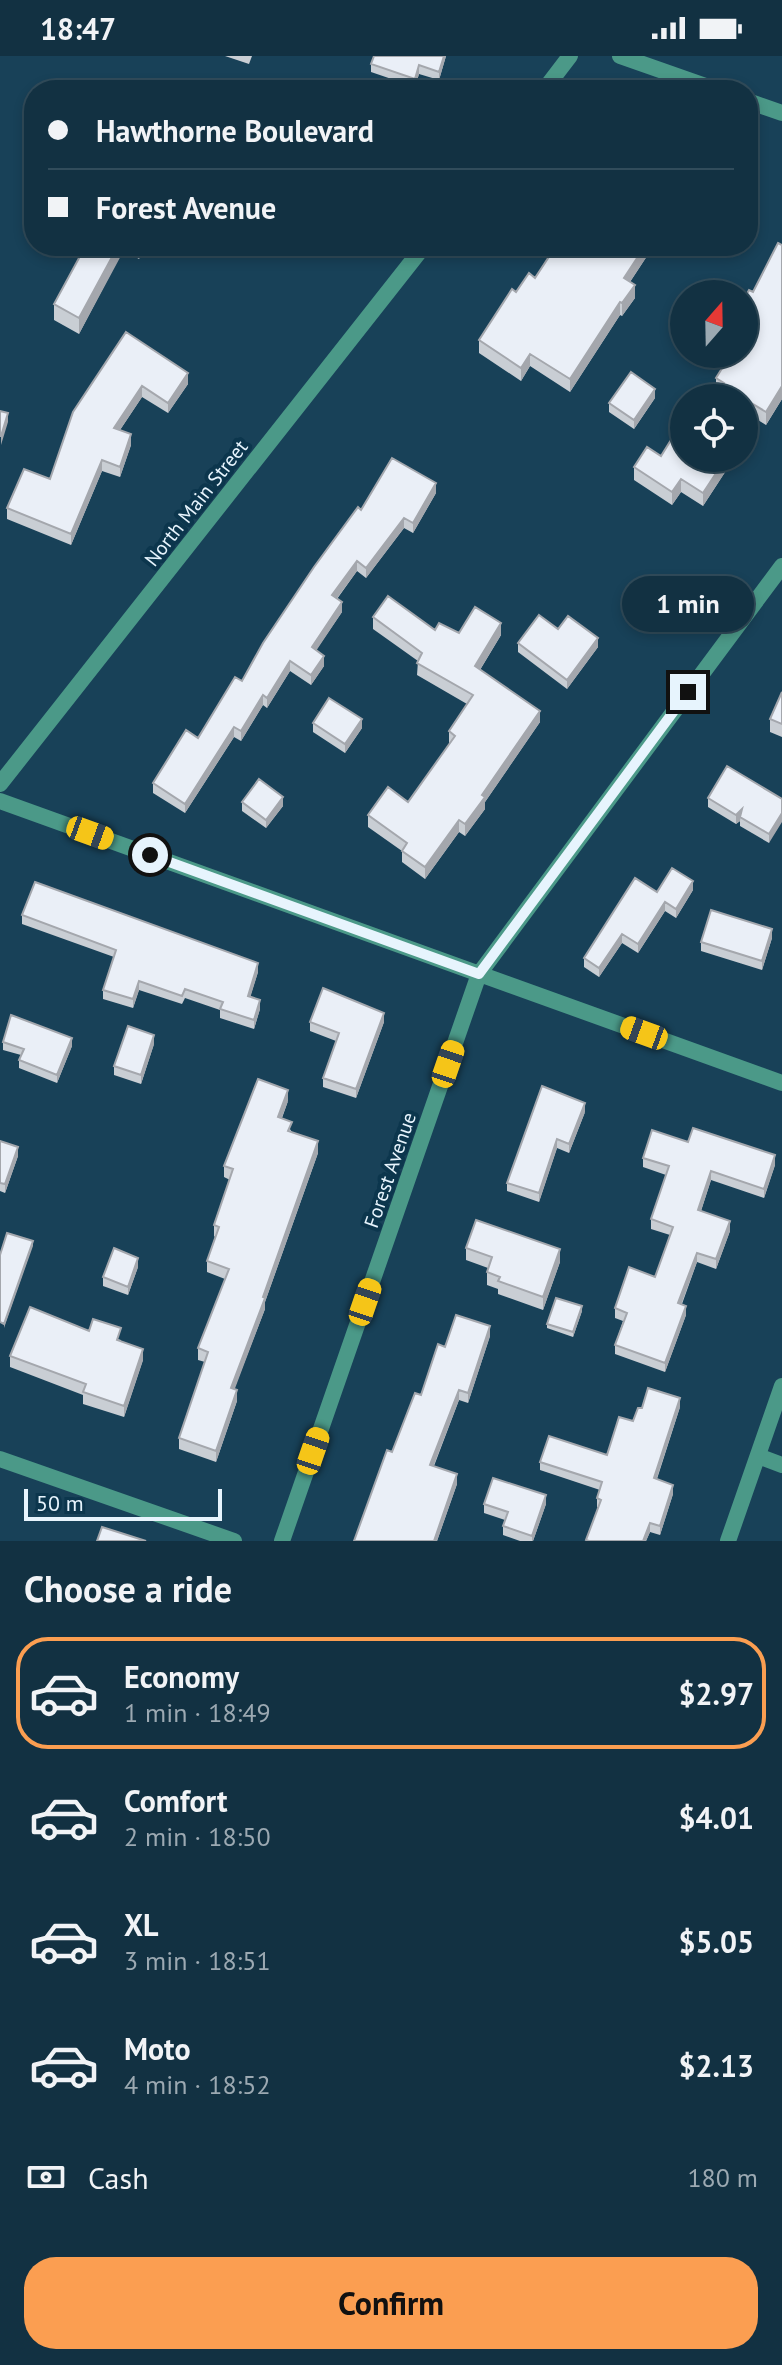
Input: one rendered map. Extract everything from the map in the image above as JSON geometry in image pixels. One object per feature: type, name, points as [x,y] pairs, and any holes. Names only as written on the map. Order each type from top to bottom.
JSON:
[{"type":"street","points":[[552,80],[570,56]]},
{"type":"street","points":[[620,56],[688,80]]},
{"type":"street","points":[[758,105],[782,113]]},
{"type":"street","name":"North Main Street","points":[[0,784],[416,256]]},
{"type":"street","name":"Forest Avenue","points":[[282,1541],[479,974],[782,566]]},
{"type":"street","points":[[0,801],[782,1083]]},
{"type":"street","points":[[728,1541],[782,1386]]},
{"type":"street","points":[[758,1456],[782,1465]]},
{"type":"street","points":[[0,1459],[234,1541]]},
{"type":"building","points":[[374,56],[444,56],[439,72],[419,65],[415,79],[371,64]]},
{"type":"building","points":[[778,243],[782,245],[782,386],[766,412],[758,407],[758,384],[723,384],[716,378],[722,368],[758,368],[758,282]]},
{"type":"building","points":[[80,256],[113,256],[79,318],[54,304]]},
{"type":"building","points":[[549,256],[638,256],[624,278],[635,285],[620,302],[570,379],[530,354],[521,368],[479,340],[512,289],[516,292],[529,273],[535,278]]},
{"type":"building","points":[[126,332],[188,373],[168,403],[142,386],[114,428],[131,434],[120,467],[102,460],[71,534],[7,508],[24,469],[50,479],[73,412]]},
{"type":"building","points":[[631,372],[655,389],[634,420],[609,403]]},
{"type":"building","points":[[0,411],[8,413],[1,436],[0,436]]},
{"type":"building","points":[[670,442],[670,472],[717,472],[703,493],[681,479],[672,492],[634,467],[647,447],[661,456]]},
{"type":"building","points":[[392,458],[436,483],[413,523],[404,518],[366,568],[357,561],[332,595],[342,602],[312,647],[324,656],[311,675],[290,661],[267,698],[263,695],[241,731],[234,727],[185,804],[153,783],[186,730],[198,738],[235,677],[242,681],[263,643],[314,567],[358,507],[361,510]]},
{"type":"building","points":[[388,596],[435,630],[439,623],[459,633],[475,607],[501,623],[475,666],[540,711],[482,795],[485,797],[465,824],[459,820],[425,867],[402,851],[407,843],[368,815],[388,787],[408,802],[455,736],[449,731],[473,695],[417,663],[422,653],[373,617]]},
{"type":"building","points":[[539,615],[558,629],[568,616],[598,638],[567,680],[518,643]]},
{"type":"building","points":[[782,692],[782,724],[770,719]]},
{"type":"building","points":[[329,698],[362,719],[345,744],[313,723]]},
{"type":"building","points":[[727,766],[782,799],[782,813],[769,834],[740,817],[742,809],[736,815],[708,798]]},
{"type":"building","points":[[259,779],[283,797],[266,820],[242,802]]},
{"type":"building","points":[[672,868],[693,881],[676,909],[665,902],[638,944],[622,934],[599,968],[584,958],[635,878],[657,892]]},
{"type":"building","points":[[35,882],[258,963],[248,996],[260,1000],[254,1020],[220,1009],[223,1002],[185,989],[182,996],[139,981],[133,999],[103,990],[116,950],[22,915]]},
{"type":"building","points":[[711,910],[772,929],[762,961],[701,942]]},
{"type":"building","points":[[323,988],[384,1013],[356,1089],[323,1078],[339,1033],[310,1022]]},
{"type":"building","points":[[11,1015],[72,1038],[57,1075],[19,1060],[24,1049],[3,1042]]},
{"type":"building","points":[[128,1026],[154,1035],[141,1075],[114,1066]]},
{"type":"building","points":[[258,1079],[288,1090],[278,1117],[292,1122],[288,1131],[318,1141],[231,1388],[237,1390],[216,1451],[179,1438],[208,1352],[198,1348],[229,1269],[207,1261],[219,1227],[214,1225],[233,1169],[224,1166]]},
{"type":"building","points":[[542,1086],[585,1103],[569,1144],[557,1139],[539,1193],[507,1183]]},
{"type":"building","points":[[693,1128],[775,1155],[764,1189],[711,1171],[698,1210],[730,1221],[716,1259],[697,1253],[678,1303],[686,1306],[665,1363],[615,1345],[627,1313],[615,1308],[629,1267],[655,1277],[673,1227],[651,1219],[669,1166],[643,1158],[652,1130],[688,1142]]},
{"type":"building","points":[[0,1141],[18,1147],[5,1184],[0,1183]]},
{"type":"building","points":[[476,1220],[560,1249],[543,1297],[498,1281],[500,1277],[487,1272],[492,1257],[466,1248]]},
{"type":"building","points":[[7,1233],[33,1241],[4,1324],[0,1322],[0,1255]]},
{"type":"building","points":[[114,1248],[138,1258],[128,1287],[103,1277]]},
{"type":"building","points":[[556,1298],[582,1306],[573,1332],[547,1324]]},
{"type":"building","points":[[30,1307],[89,1331],[93,1319],[121,1328],[117,1340],[143,1349],[124,1406],[83,1392],[86,1384],[10,1356]]},
{"type":"building","points":[[456,1315],[490,1326],[468,1393],[459,1390],[430,1465],[457,1474],[434,1541],[354,1541],[387,1450],[392,1452],[415,1393],[421,1395],[438,1344],[445,1347]]},
{"type":"building","points":[[648,1388],[680,1398],[654,1478],[673,1485],[660,1526],[650,1523],[643,1541],[586,1540],[601,1500],[597,1498],[602,1482],[540,1462],[549,1436],[607,1455],[619,1417],[633,1421],[638,1408],[642,1408]]},
{"type":"building","points":[[493,1478],[546,1495],[532,1536],[503,1526],[508,1512],[484,1504]]},
{"type":"building","points":[[102,1527],[146,1541],[97,1541]]},
{"type":"route","points":[[150,855],[479,974],[688,692]]}]
